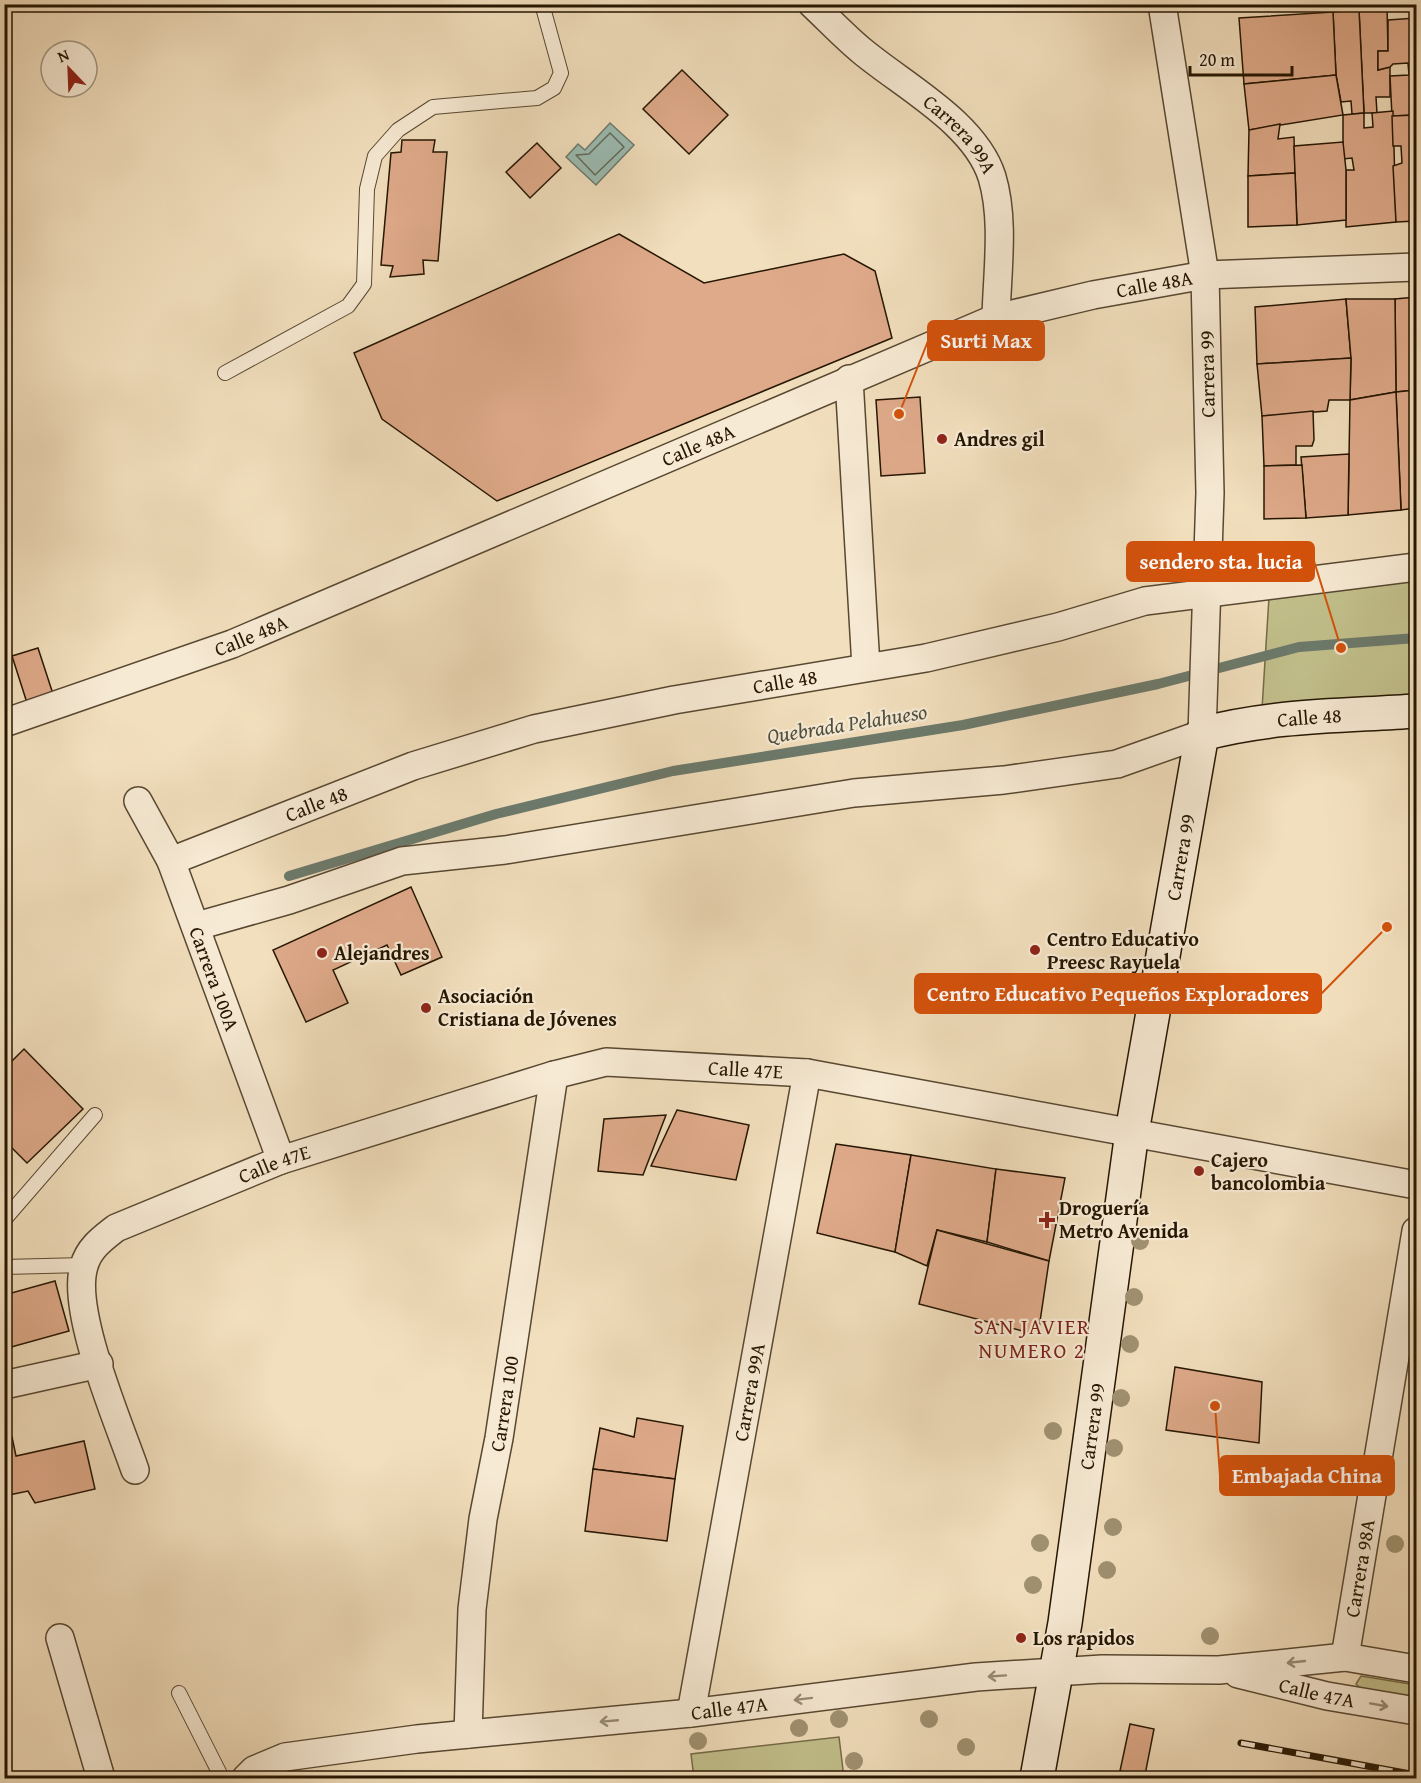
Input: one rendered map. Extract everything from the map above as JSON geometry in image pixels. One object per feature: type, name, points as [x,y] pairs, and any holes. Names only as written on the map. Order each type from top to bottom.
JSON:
[{"type":"street","name":"Carrera 99A","points":[[812,4],[862,51],[949,119],[973,141],[985,159],[993,178],[998,234],[996,318]]},
{"type":"street","name":"Carrera 99","points":[[1037,1779],[1065,1623],[1132,1132],[1203,726],[1210,493],[1205,275],[1162,4]]},
{"type":"street","name":"Calle 48A","points":[[4,723],[232,644],[996,318],[1093,295],[1205,275],[1416,267]]},
{"type":"street","points":[[849,379],[866,667]]},
{"type":"street","name":"Calle 48","points":[[171,861],[413,766],[534,729],[674,700],[999,642],[1145,601],[1207,603],[1416,567]]},
{"type":"street","name":"Calle 48","points":[[1203,726],[1240,724],[1278,718],[1416,711]]},
{"type":"street","points":[[197,926],[289,900],[402,861],[505,850],[854,793],[1004,780],[1117,764],[1203,726]]},
{"type":"street","name":"Carrera 100A","points":[[138,801],[171,861],[197,926],[281,1160]]},
{"type":"street","name":"Calle 47E","points":[[90,1254],[116,1228],[281,1160],[554,1075],[606,1062],[807,1073],[1416,1185]]},
{"type":"street","name":"Carrera 99A","points":[[691,1713],[807,1073]]},
{"type":"street","name":"Carrera 100","points":[[468,1734],[472,1609],[482,1531],[499,1438],[554,1075]]},
{"type":"street","name":"Carrera 98A","points":[[1345,1657],[1416,1231]]},
{"type":"street","points":[[90,1254],[81,1284],[82,1304],[99,1364],[135,1470]]},
{"type":"street","points":[[4,1385],[99,1364]]},
{"type":"street","points":[[60,1638],[101,1779]]},
{"type":"street","name":"Calle 47A","points":[[246,1779],[254,1770],[285,1757],[468,1734],[691,1713],[976,1677],[1102,1669],[1220,1670],[1345,1657],[1416,1669]]},
{"type":"street","name":"Calle 47A","points":[[1220,1670],[1327,1696],[1416,1711]]},
{"type":"lane","points":[[225,373],[348,306],[364,284],[367,189],[375,156],[398,130],[433,107],[537,98],[554,88],[561,73],[542,4]]},
{"type":"lane","points":[[4,1220],[95,1115]]},
{"type":"lane","points":[[4,1267],[90,1254]]},
{"type":"lane","points":[[179,1693],[222,1779]]},
{"type":"shaded area","points":[[1416,574],[1416,714],[1261,725],[1270,581]]},
{"type":"shaded area","points":[[1361,1676],[1416,1685],[1416,1697],[1360,1688],[1356,1684]]},
{"type":"shaded area","points":[[839,1737],[844,1778],[694,1778],[691,1754]]},
{"type":"water","points":[[610,123],[634,145],[596,185],[566,157],[578,144],[585,150]]},
{"type":"building","points":[[1387,6],[1388,51],[1378,51],[1378,70],[1390,67],[1390,97],[1376,97],[1377,113],[1364,113],[1359,10]]},
{"type":"building","points":[[1359,10],[1364,113],[1352,114],[1351,101],[1341,102],[1336,75],[1333,12]]},
{"type":"building","points":[[1333,12],[1336,75],[1244,84],[1239,18]]},
{"type":"building","points":[[1416,18],[1416,115],[1392,116],[1390,76],[1409,75],[1408,63],[1393,64],[1378,70],[1378,51],[1388,51],[1388,20]]},
{"type":"building","points":[[682,70],[728,115],[689,154],[643,109]]},
{"type":"building","points":[[1336,75],[1343,115],[1249,130],[1244,84]]},
{"type":"building","points":[[1393,111],[1396,222],[1346,227],[1346,170],[1354,170],[1352,158],[1343,159],[1343,115],[1364,113],[1364,128],[1373,127],[1372,113]]},
{"type":"building","points":[[1416,115],[1416,221],[1396,222],[1393,166],[1402,163],[1401,146],[1393,146],[1392,116]]},
{"type":"building","points":[[1280,124],[1278,139],[1294,137],[1295,173],[1248,176],[1249,130]]},
{"type":"building","points":[[402,140],[435,140],[433,152],[447,152],[438,261],[423,260],[424,274],[390,277],[393,266],[381,265],[391,153],[401,152]]},
{"type":"building","points":[[1343,142],[1346,170],[1346,220],[1297,225],[1294,146]]},
{"type":"building","points":[[537,143],[561,168],[530,198],[506,172]]},
{"type":"building","points":[[1295,173],[1297,225],[1248,227],[1248,176]]},
{"type":"building","points":[[619,234],[704,283],[844,254],[875,271],[892,338],[497,501],[382,419],[354,353]]},
{"type":"building","points":[[1416,297],[1416,390],[1396,392],[1395,299]]},
{"type":"building","points":[[1346,299],[1351,358],[1257,364],[1255,307]]},
{"type":"building","points":[[1346,299],[1395,299],[1396,392],[1350,400],[1351,358]]},
{"type":"building","points":[[1351,358],[1350,400],[1329,400],[1327,411],[1262,416],[1257,364]]},
{"type":"building","points":[[1416,390],[1416,508],[1401,510],[1396,392]]},
{"type":"building","points":[[1396,392],[1401,510],[1348,515],[1350,400]]},
{"type":"building","points":[[920,397],[925,473],[881,476],[876,400]]},
{"type":"building","points":[[1313,411],[1314,440],[1312,446],[1296,446],[1296,465],[1264,466],[1262,416]]},
{"type":"building","points":[[1349,454],[1348,515],[1306,518],[1301,457]]},
{"type":"building","points":[[1302,465],[1306,518],[1264,519],[1264,466]]},
{"type":"building","points":[[38,648],[54,697],[28,706],[12,656]]},
{"type":"building","name":"Alejandres","points":[[411,887],[442,957],[401,975],[387,945],[333,970],[348,1003],[306,1022],[273,950]]},
{"type":"building","points":[[24,1049],[83,1109],[27,1163],[4,1140],[4,1069]]},
{"type":"building","points":[[677,1110],[749,1125],[736,1180],[651,1166]]},
{"type":"building","points":[[666,1115],[643,1175],[598,1171],[604,1119]]},
{"type":"building","points":[[836,1144],[911,1155],[895,1252],[817,1233]]},
{"type":"building","points":[[911,1155],[996,1169],[987,1242],[937,1230],[927,1266],[895,1252]]},
{"type":"building","points":[[996,1169],[1065,1178],[1049,1261],[987,1242]]},
{"type":"building","points":[[937,1230],[1049,1261],[1038,1335],[919,1304]]},
{"type":"building","points":[[55,1281],[69,1331],[4,1349],[4,1295]]},
{"type":"building","points":[[1175,1367],[1262,1382],[1259,1443],[1166,1430]]},
{"type":"building","points":[[637,1418],[683,1426],[675,1479],[593,1469],[600,1428],[634,1437]]},
{"type":"building","points":[[12,1437],[16,1456],[84,1441],[95,1489],[35,1503],[28,1491],[4,1496],[4,1439]]},
{"type":"building","points":[[593,1469],[675,1479],[667,1541],[585,1531]]},
{"type":"building","points":[[1130,1724],[1154,1729],[1145,1775],[1120,1771]]},
{"type":"waterway","name":"Quebrada Pelahueso","points":[[289,876],[496,814],[673,771],[963,725],[1158,684],[1299,647],[1416,638]]},
{"type":"railway","points":[[1241,1743],[1416,1775]]},
{"type":"place","name":"Surti Max","points":[[899,414]]},
{"type":"place","name":"Andres gil","points":[[942,439]]},
{"type":"place","name":"sendero sta. lucia","points":[[1341,648]]},
{"type":"place","name":"Centro Educativo Pequeños Exploradores","points":[[1387,927]]},
{"type":"place","name":"Centro Educativo Preesc Rayuela","points":[[1035,950]]},
{"type":"place","name":"Alejandres","points":[[322,953]]},
{"type":"place","name":"Asociación Cristiana de Jóvenes","points":[[426,1008]]},
{"type":"place","name":"Cajero bancolombia","points":[[1199,1171]]},
{"type":"place","name":"Droguería Metro Avenida","points":[[1047,1220]]},
{"type":"place","name":"Embajada China","points":[[1215,1406]]},
{"type":"place","name":"Los rapidos","points":[[1021,1638]]},
{"type":"district","name":"SAN JAVIER NUMERO 2","points":[[1032,1339]]}]
